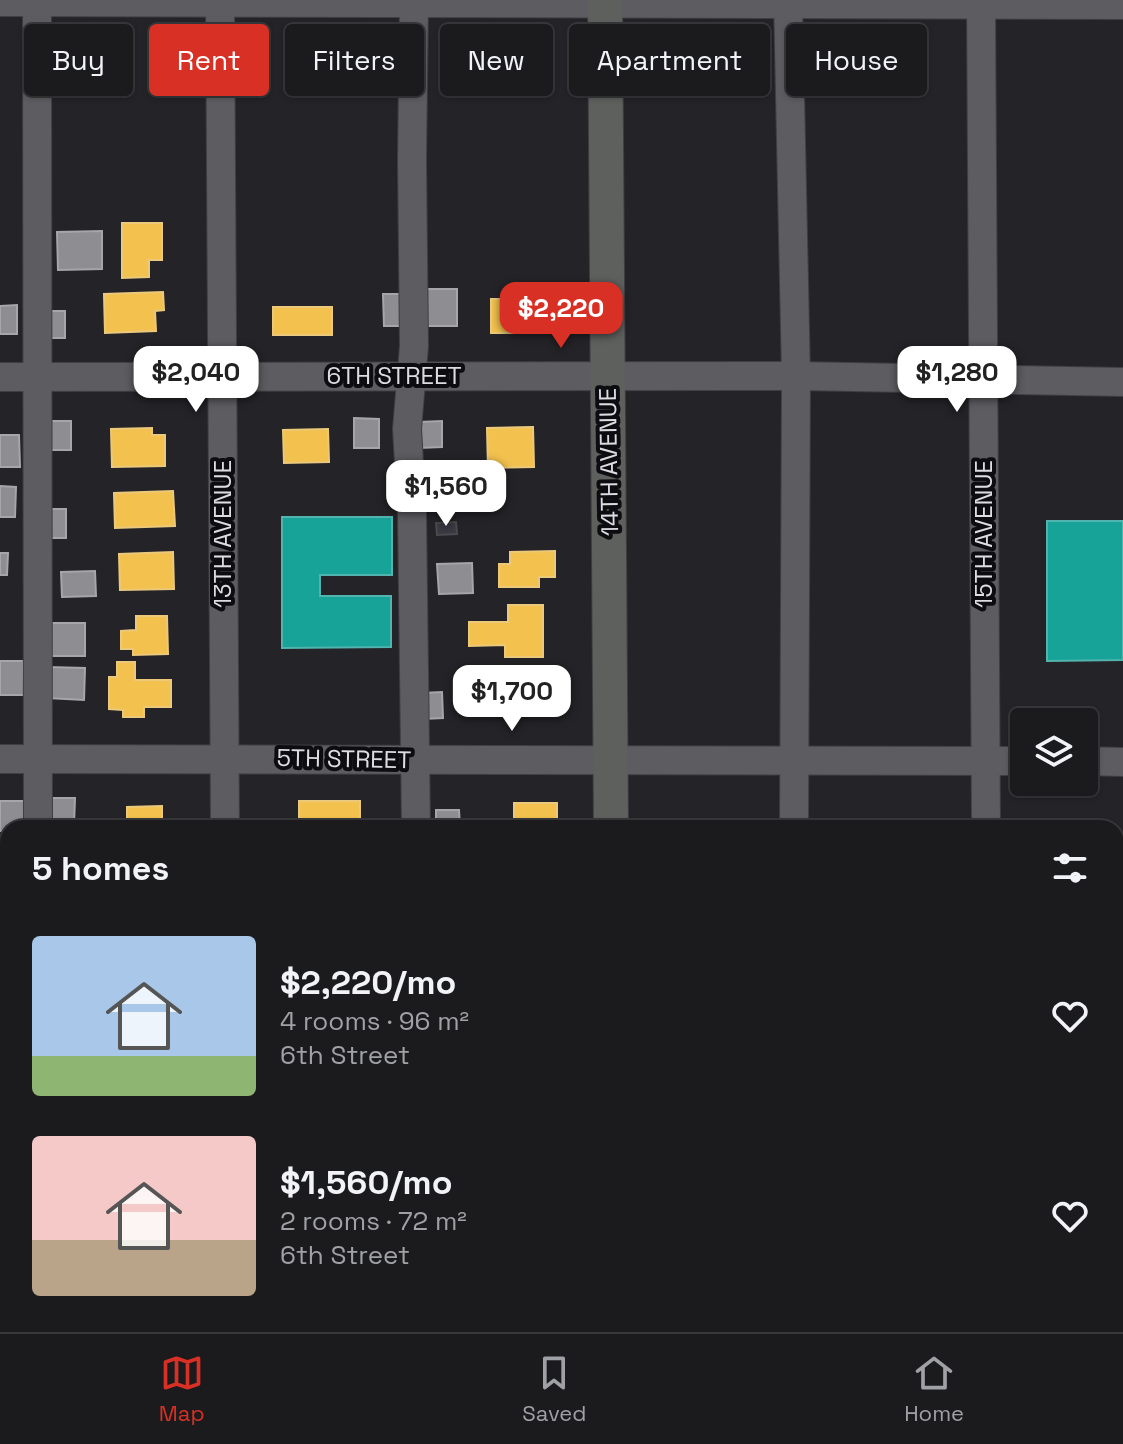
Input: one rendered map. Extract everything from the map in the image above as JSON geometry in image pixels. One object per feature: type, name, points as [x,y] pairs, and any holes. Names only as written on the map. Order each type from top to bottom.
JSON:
[{"type":"main road","name":"14TH AVENUE","points":[[605,2],[611,820]]},
{"type":"street","points":[[37,1],[38,820]]},
{"type":"street","name":"13TH AVENUE","points":[[220,1],[225,820]]},
{"type":"street","points":[[0,2],[981,2],[1123,5]]},
{"type":"street","points":[[788,2],[796,376],[794,820]]},
{"type":"street","name":"15TH AVENUE","points":[[981,2],[986,820]]},
{"type":"street","points":[[414,3],[414,346],[407,429],[412,513],[416,820]]},
{"type":"street","name":"6TH STREET","points":[[0,377],[796,376],[1123,382]]},
{"type":"street","name":"5TH STREET","points":[[0,759],[1010,761]]},
{"type":"street","points":[[1098,761],[1123,762]]},
{"type":"building: Homes","points":[[122,223],[162,223],[162,260],[149,260],[149,277],[122,278]]},
{"type":"building: Homes","points":[[163,292],[164,310],[155,311],[156,331],[105,333],[104,294]]},
{"type":"building: Homes","points":[[491,299],[548,299],[548,333],[491,333]]},
{"type":"building: Homes","points":[[273,307],[332,307],[332,335],[273,335]]},
{"type":"building: Homes","points":[[533,427],[534,467],[488,468],[487,428]]},
{"type":"building: Homes","points":[[152,428],[152,435],[165,435],[165,466],[112,467],[111,429]]},
{"type":"building: Homes","points":[[328,429],[329,462],[284,463],[283,430]]},
{"type":"building: Homes","points":[[173,491],[175,526],[115,528],[114,493]]},
{"type":"building: Homes","points":[[555,551],[555,577],[539,577],[539,587],[499,587],[499,564],[510,564],[510,552]]},
{"type":"building: Homes","points":[[173,552],[174,589],[120,590],[119,554]]},
{"type":"building: Homes","points":[[508,605],[543,605],[543,657],[505,657],[505,645],[469,646],[469,622],[508,622]]},
{"type":"building: Homes","points":[[136,616],[167,616],[168,654],[133,655],[133,649],[121,649],[121,631],[136,630]]},
{"type":"building: Homes","points":[[117,662],[135,662],[135,680],[171,680],[171,707],[144,707],[144,717],[123,717],[123,710],[109,709],[109,677],[117,677]]},
{"type":"building: Homes","points":[[491,666],[543,666],[543,688],[550,688],[550,711],[497,711],[497,690],[491,690]]},
{"type":"building: Homes","points":[[299,801],[360,801],[360,820],[299,820]]},
{"type":"building: Homes","points":[[514,803],[557,803],[557,820],[514,820]]},
{"type":"building: Homes","points":[[162,806],[162,820],[127,820],[127,807]]},
{"type":"building: Public","points":[[282,517],[392,517],[392,575],[320,575],[320,596],[391,596],[391,647],[282,648]]},
{"type":"building: Public","points":[[1047,521],[1123,521],[1123,660],[1047,661]]},
{"type":"building: Industry","points":[[102,231],[102,269],[58,270],[57,232]]},
{"type":"building: Industry","points":[[425,289],[457,289],[457,326],[425,326]]},
{"type":"building: Industry","points":[[383,294],[406,294],[406,326],[384,326]]},
{"type":"building: Industry","points":[[17,305],[17,334],[0,334],[0,306]]},
{"type":"building: Industry","points":[[47,311],[65,311],[65,338],[47,338]]},
{"type":"building: Industry","points":[[354,418],[379,419],[379,448],[354,448]]},
{"type":"building: Industry","points":[[50,421],[71,421],[71,450],[50,450]]},
{"type":"building: Industry","points":[[442,421],[442,447],[419,448],[419,422]]},
{"type":"building: Industry","points":[[0,435],[19,435],[20,467],[0,467]]},
{"type":"building: Industry","points":[[0,486],[16,487],[15,517],[0,517]]},
{"type":"building: Industry","points":[[47,509],[66,509],[66,538],[47,538]]},
{"type":"building: Industry","points":[[0,553],[8,553],[7,575],[0,575]]},
{"type":"building: Industry","points":[[472,563],[473,593],[439,594],[437,564]]},
{"type":"building: Industry","points":[[95,571],[96,596],[62,597],[61,572]]},
{"type":"building: Industry","points":[[48,623],[85,623],[85,656],[48,656]]},
{"type":"building: Industry","points":[[0,661],[23,661],[24,695],[0,695]]},
{"type":"building: Industry","points":[[48,667],[85,668],[84,700],[47,698]]},
{"type":"building: Industry","points":[[442,692],[443,718],[423,719],[422,693]]},
{"type":"building: Industry","points":[[50,798],[75,798],[74,820],[50,820]]},
{"type":"building: Industry","points":[[0,801],[26,801],[25,820],[0,820]]},
{"type":"building: Industry","points":[[436,810],[459,810],[460,820],[436,820]]},
{"type":"building: Other","points":[[456,522],[457,534],[437,535],[436,523]]}]
